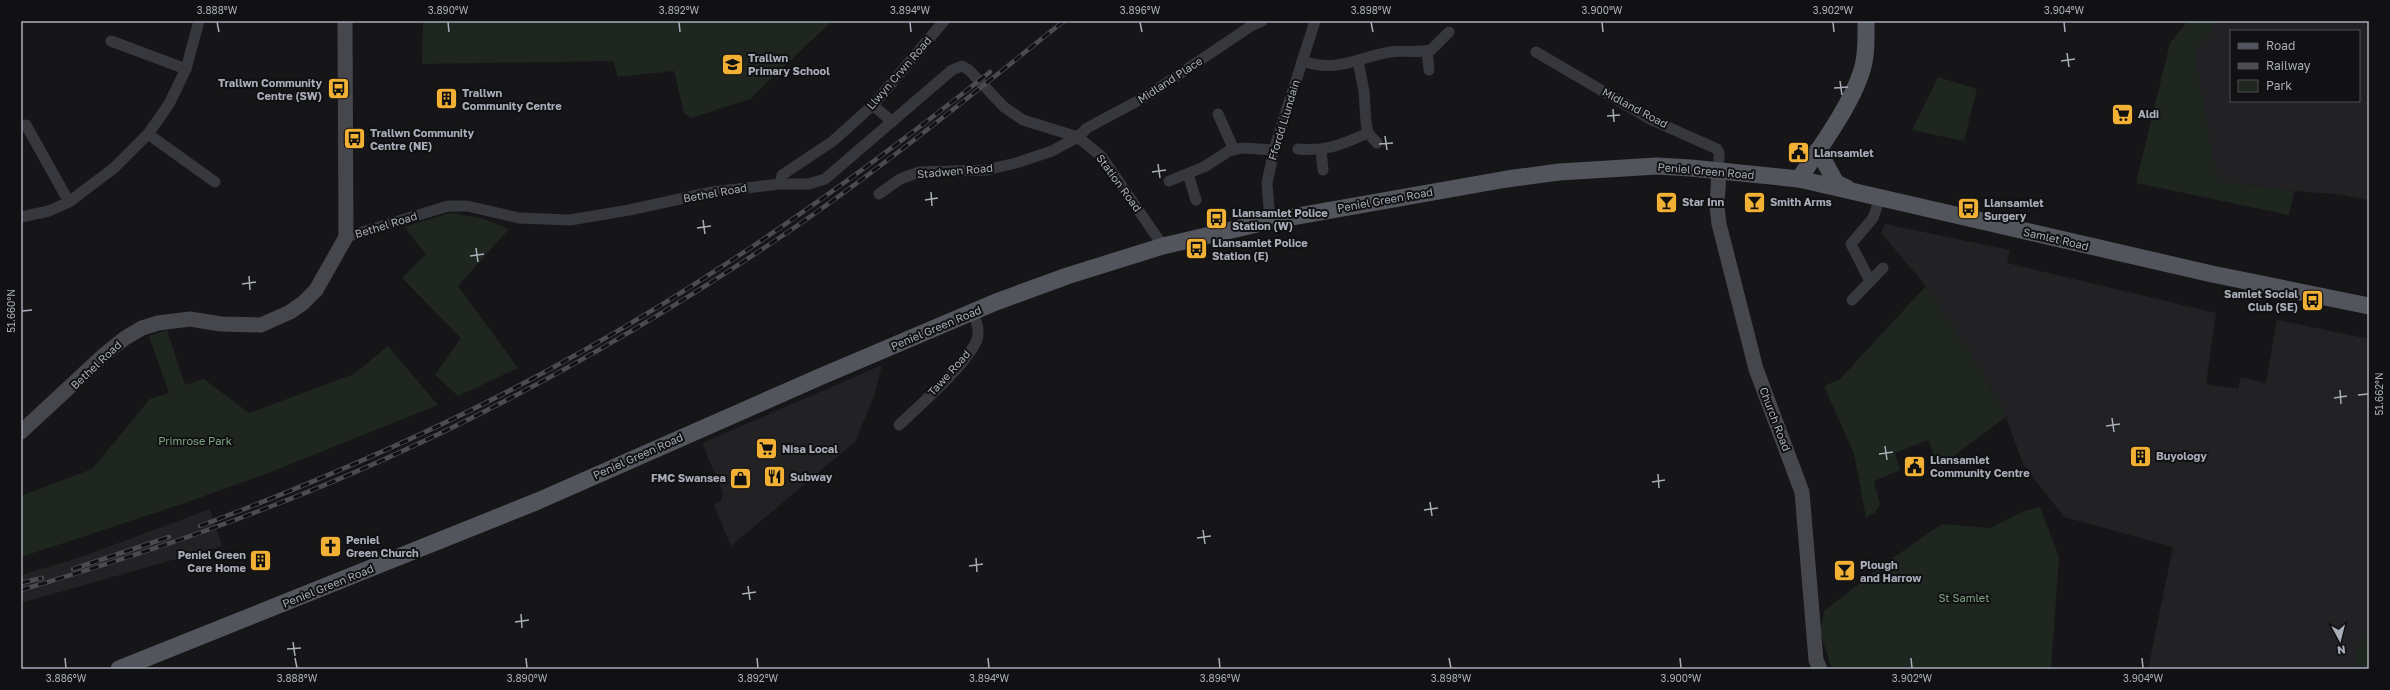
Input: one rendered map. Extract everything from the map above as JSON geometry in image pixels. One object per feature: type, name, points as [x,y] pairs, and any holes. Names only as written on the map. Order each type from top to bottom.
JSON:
[{"type":"main road","points":[[1798,179],[1834,126],[1862,71],[1866,56],[1866,21]]},
{"type":"main road","points":[[1818,150],[1836,183],[1857,193]]},
{"type":"main road","name":"Peniel Green Road","points":[[119,669],[538,501],[719,420],[973,312],[1067,276],[1163,246],[1270,221],[1559,172],[1657,166],[1798,179]]},
{"type":"main road","name":"Samlet Road","points":[[1798,179],[2212,274],[2369,306]]},
{"type":"street","points":[[21,217],[49,211],[69,202],[114,168],[148,134],[170,104],[186,69],[199,21]]},
{"type":"street","points":[[345,21],[346,237]]},
{"type":"street","name":"Llwyn Crwn Road","points":[[780,184],[782,175],[833,141],[874,105],[944,21]]},
{"type":"street","name":"Midland Place","points":[[1078,137],[1087,128],[1147,96],[1251,26],[1262,21]]},
{"type":"street","name":"Ffordd Llundain","points":[[1270,221],[1267,183],[1274,150],[1315,21]]},
{"type":"street","points":[[1302,61],[1318,66],[1333,66],[1390,52],[1427,51],[1439,44],[1449,32]]},
{"type":"street","points":[[111,41],[186,69]]},
{"type":"street","points":[[1427,51],[1429,70]]},
{"type":"street","name":"Midland Road","points":[[1536,52],[1652,120],[1717,149],[1719,153],[1719,171]]},
{"type":"street","points":[[1358,61],[1363,80],[1368,133],[1377,143]]},
{"type":"street","name":"Station Road","points":[[780,184],[809,184],[825,179],[952,70],[962,66],[969,70],[1004,107],[1023,120],[1078,137],[1102,157],[1163,246]]},
{"type":"street","points":[[874,105],[892,122]]},
{"type":"street","points":[[1218,114],[1234,150]]},
{"type":"street","points":[[26,125],[69,202]]},
{"type":"street","points":[[1298,149],[1321,150],[1334,148],[1368,133]]},
{"type":"street","points":[[148,134],[215,182]]},
{"type":"street","name":"Stadwen Road","points":[[879,194],[900,179],[919,172],[986,170],[1016,163],[1052,151],[1078,137]]},
{"type":"street","points":[[1169,181],[1188,174],[1234,150],[1274,150]]},
{"type":"street","points":[[1321,150],[1323,170]]},
{"type":"street","name":"Church Road","points":[[1719,171],[1717,206],[1719,224],[1756,369],[1802,492],[1816,660],[1820,669]]},
{"type":"street","points":[[1188,174],[1196,200]]},
{"type":"street","name":"Bethel Road","points":[[22,430],[64,394],[105,354],[125,338],[142,328],[158,323],[190,319],[221,324],[261,325],[290,312],[303,303],[316,290],[346,237],[448,206],[467,206],[519,218],[570,220],[629,210],[712,192],[780,184]]},
{"type":"street","points":[[1870,281],[1851,244],[1873,218],[1880,198]]},
{"type":"street","points":[[1852,300],[1883,268]]},
{"type":"street","name":"Tawe Road","points":[[899,425],[956,368],[976,341],[978,326],[973,312]]},
{"type":"shaded area","points":[[2185,21],[2369,21],[2369,200],[2336,194],[2294,191],[2218,181]]},
{"type":"shaded area","points":[[1885,224],[2010,250],[2007,263],[2216,313],[2206,384],[2238,389],[2241,377],[2266,383],[2277,320],[2369,339],[2369,669],[2148,669],[2173,547],[2064,517],[2023,464],[2006,417],[1972,355],[1926,286],[1881,233]]},
{"type":"shaded area","points":[[882,365],[874,396],[855,442],[731,546],[714,505],[721,501],[723,493],[702,443]]},
{"type":"shaded area","points":[[210,509],[222,546],[21,603],[21,575],[81,557]]},
{"type":"green space","points":[[423,21],[832,21],[750,99],[691,118],[684,113],[674,71],[618,77],[613,61],[422,64]]},
{"type":"green space","points":[[2188,21],[2217,21],[2194,55],[2218,181],[2294,191],[2289,215],[2136,183],[2170,43]]},
{"type":"green space","points":[[1938,77],[1977,89],[1964,141],[1912,130]]},
{"type":"green space","points":[[450,213],[481,218],[509,229],[458,286],[518,368],[458,396],[435,375],[461,338],[402,278],[426,254],[404,227]]},
{"type":"green space","points":[[1926,286],[1972,355],[2006,417],[1939,467],[1928,440],[1895,453],[1900,470],[1874,481],[1880,504],[1875,513],[1866,517],[1854,454],[1824,386],[1840,379]]},
{"type":"green space","name":"Primrose Park","points":[[167,330],[185,385],[204,379],[249,413],[354,374],[388,346],[438,405],[266,474],[185,503],[21,557],[21,496],[92,469],[150,399],[169,393],[149,336]]},
{"type":"green space","name":"St Samlet","points":[[2040,507],[2059,557],[2051,669],[1832,669],[1820,632],[1824,611],[1894,557],[1942,524],[1991,528],[2024,511]]},
{"type":"green space","points":[[2369,630],[2369,669],[2354,669],[2359,643]]},
{"type":"railway","points":[[21,590],[148,551],[272,506],[404,451],[532,387],[656,316],[717,279],[776,240],[850,188],[922,134],[1064,21]]},
{"type":"railway","points":[[200,526],[299,487],[397,445],[494,399],[588,348],[693,285],[795,218],[894,146],[990,72]]},
{"type":"railway","points":[[73,569],[169,537]]},
{"type":"railway","points":[[21,583],[42,578]]},
{"type":"place","name":"Trallwn Primary School","points":[[732,64]]},
{"type":"place","name":"Trallwn Community Centre (SW)","points":[[338,89]]},
{"type":"place","name":"Trallwn Community Centre","points":[[446,99]]},
{"type":"place","name":"Aldi","points":[[2123,114]]},
{"type":"place","name":"Trallwn Community Centre (NE)","points":[[354,139]]},
{"type":"place","name":"Llansamlet","points":[[1798,153]]},
{"type":"place","name":"Star Inn","points":[[1667,202]]},
{"type":"place","name":"Smith Arms","points":[[1755,202]]},
{"type":"place","name":"Llansamlet Surgery","points":[[1968,209]]},
{"type":"place","name":"Llansamlet Police Station (W)","points":[[1216,219]]},
{"type":"place","name":"Llansamlet Police Station (E)","points":[[1196,249]]},
{"type":"place","name":"Samlet Social Club (SE)","points":[[2313,300]]},
{"type":"place","name":"Nisa Local","points":[[766,449]]},
{"type":"place","name":"Buyology","points":[[2141,456]]},
{"type":"place","name":"Llansamlet Community Centre","points":[[1915,466]]},
{"type":"place","name":"Subway","points":[[775,477]]},
{"type":"place","name":"FMC Swansea","points":[[741,478]]},
{"type":"place","name":"Peniel Green Church","points":[[331,546]]},
{"type":"place","name":"Peniel Green Care Home","points":[[261,561]]},
{"type":"place","name":"Plough and Harrow","points":[[1845,571]]}]
